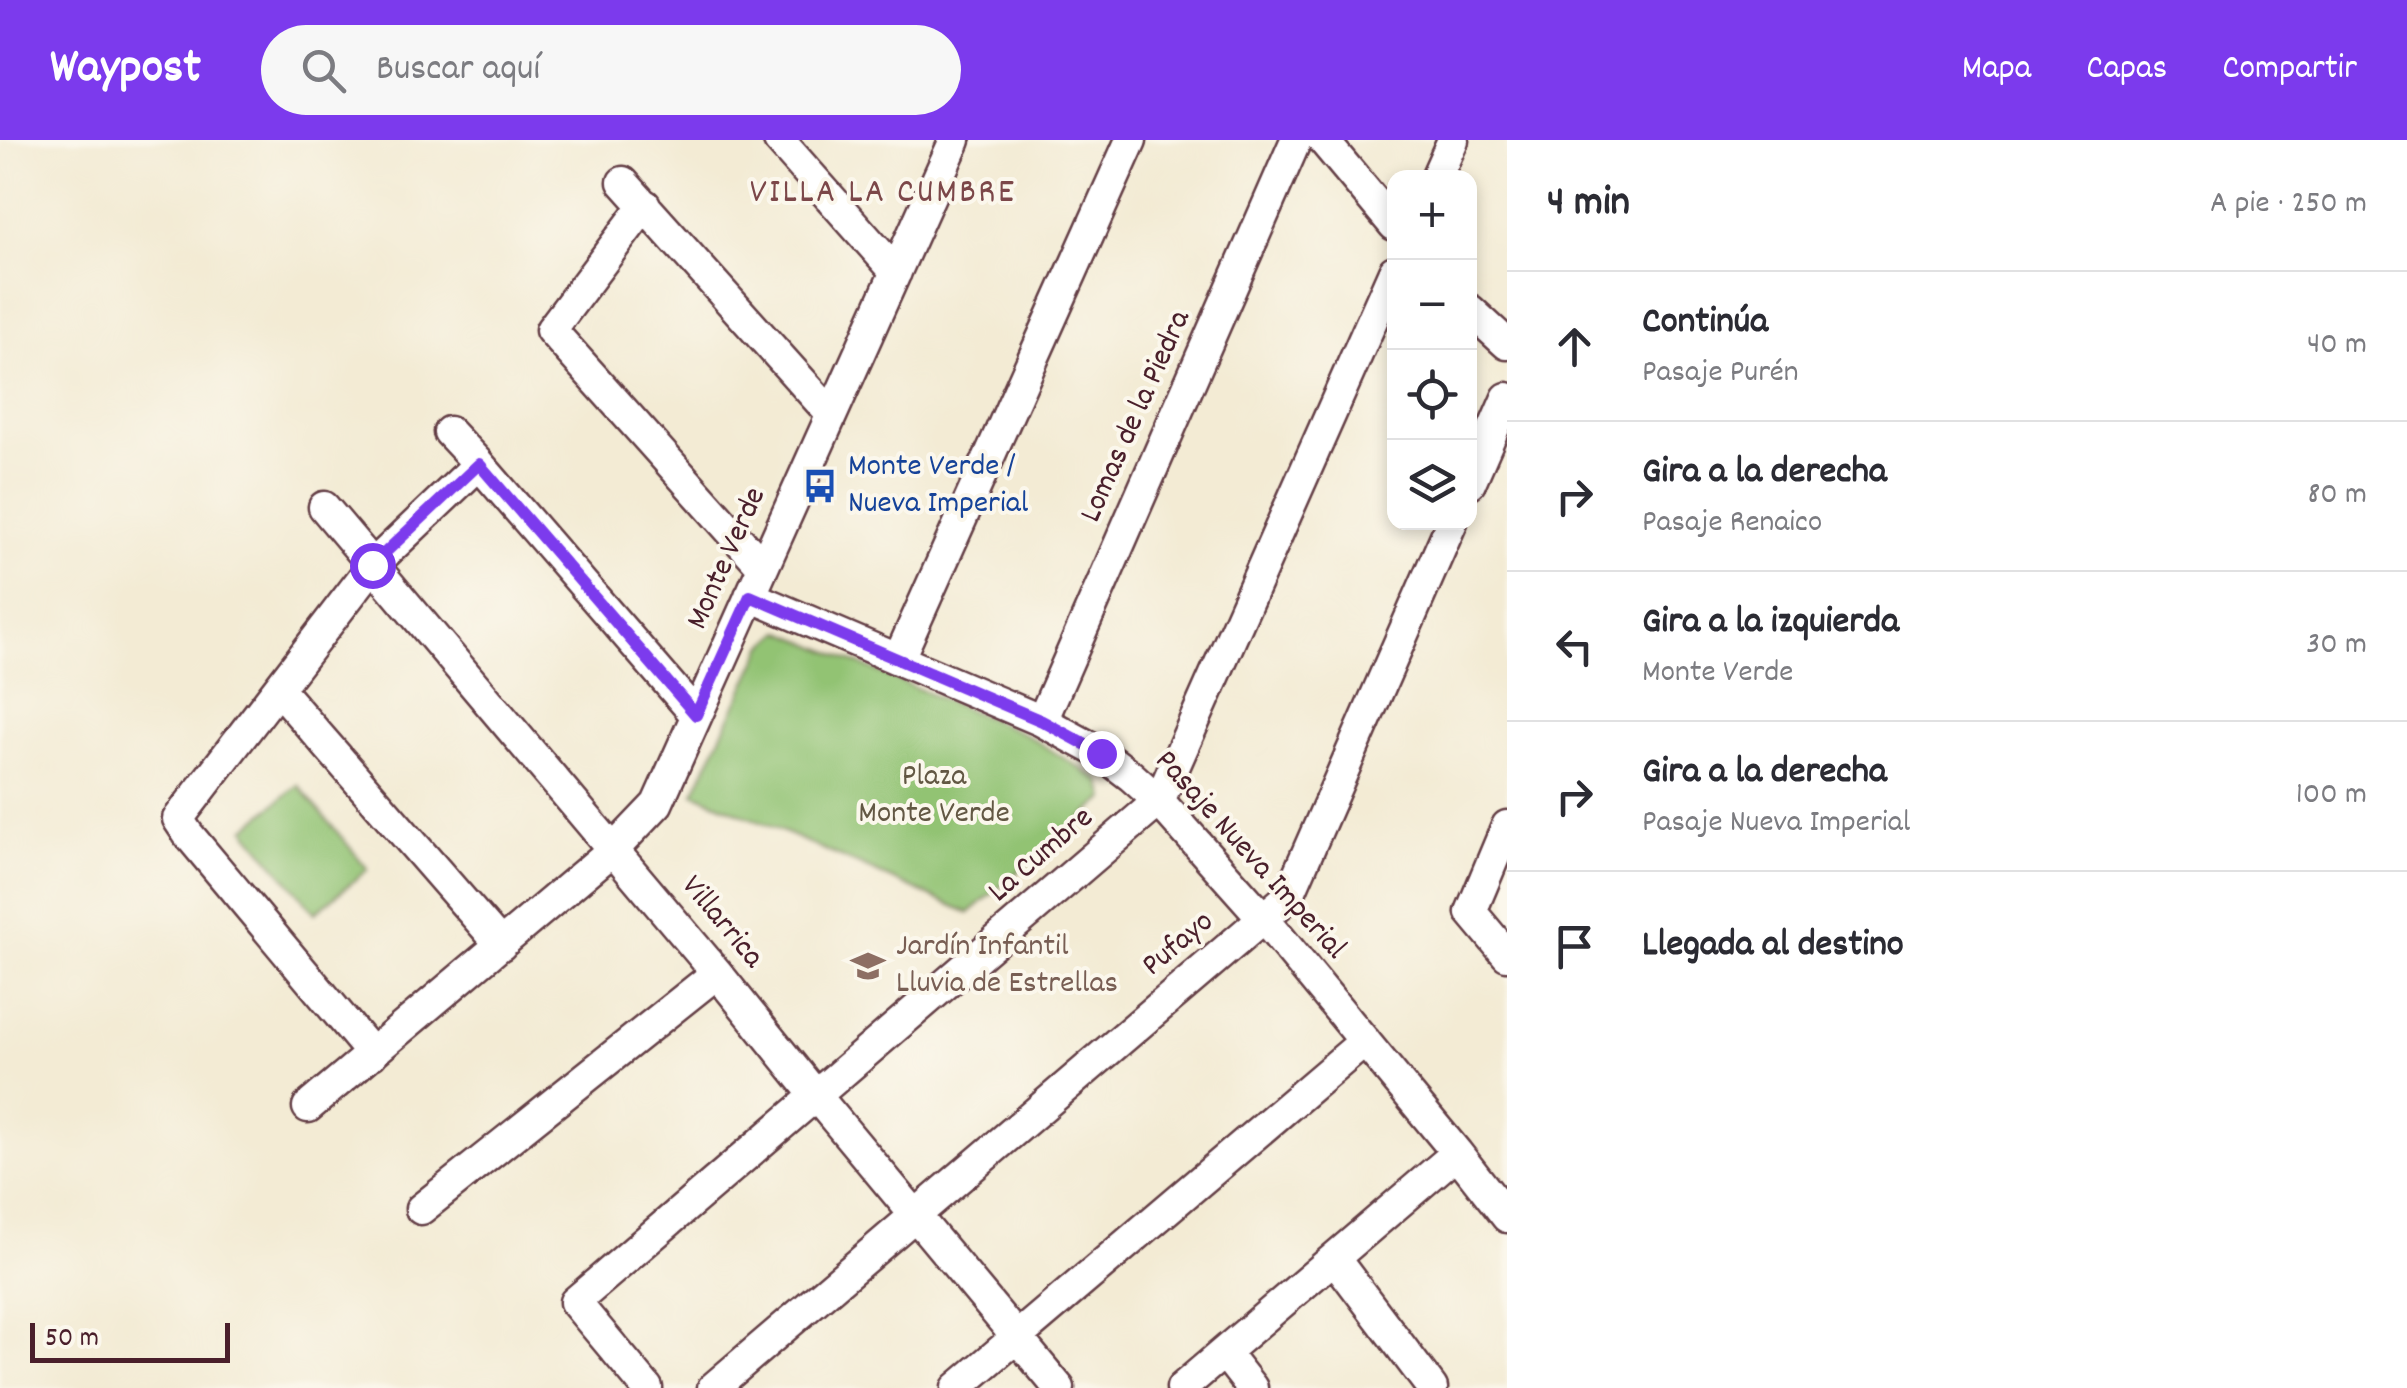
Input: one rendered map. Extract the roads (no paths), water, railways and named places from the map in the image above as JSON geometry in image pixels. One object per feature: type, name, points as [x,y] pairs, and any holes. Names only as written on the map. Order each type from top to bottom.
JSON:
[{"type":"street","points":[[779,140],[896,272]]},
{"type":"street","name":"Monte Verde","points":[[308,1107],[614,850],[657,804],[955,140]]},
{"type":"street","points":[[899,658],[1131,140]]},
{"type":"street","name":"Lomas de la Piedra","points":[[1042,721],[1296,140]]},
{"type":"street","points":[[1322,140],[1387,217]]},
{"type":"street","points":[[1440,170],[1453,140]]},
{"type":"street","points":[[623,182],[832,414]]},
{"type":"street","points":[[645,205],[551,330],[763,567]]},
{"type":"street","name":"La Cumbre","points":[[647,1388],[575,1302],[1158,801],[1387,287]]},
{"type":"street","points":[[1477,316],[1507,344]]},
{"type":"street","points":[[1477,467],[1507,398]]},
{"type":"street","points":[[450,432],[696,715]]},
{"type":"street","points":[[372,1054],[178,819],[372,565],[479,464]]},
{"type":"street","name":"Villarrica","points":[[324,506],[717,972],[1060,1388]]},
{"type":"street","name":"Pufayo","points":[[713,1388],[1288,897],[1449,530]]},
{"type":"street","name":"Pasaje Nueva Imperial","points":[[750,596],[1042,721],[1101,753],[1132,776],[1264,919],[1507,1217]]},
{"type":"street","points":[[279,690],[501,945]]},
{"type":"street","points":[[1507,826],[1470,912],[1507,955]]},
{"type":"street","points":[[421,1209],[717,972]]},
{"type":"street","points":[[957,1388],[1366,1041]]},
{"type":"street","points":[[1182,1388],[1457,1152]]},
{"type":"street","points":[[1334,1258],[1432,1388]]},
{"type":"street","points":[[1224,1352],[1252,1388]]},
{"type":"place","name":"Monte Verde / Nueva Imperial","points":[[820,486]]},
{"type":"place","name":"Jardín Infantil Lluvia de Estrellas","points":[[868,966]]},
{"type":"district","name":"VILLA LA CUMBRE","points":[[883,194]]},
{"type":"park label","name":"Plaza Monte Verde","points":[[934,796]]}]
